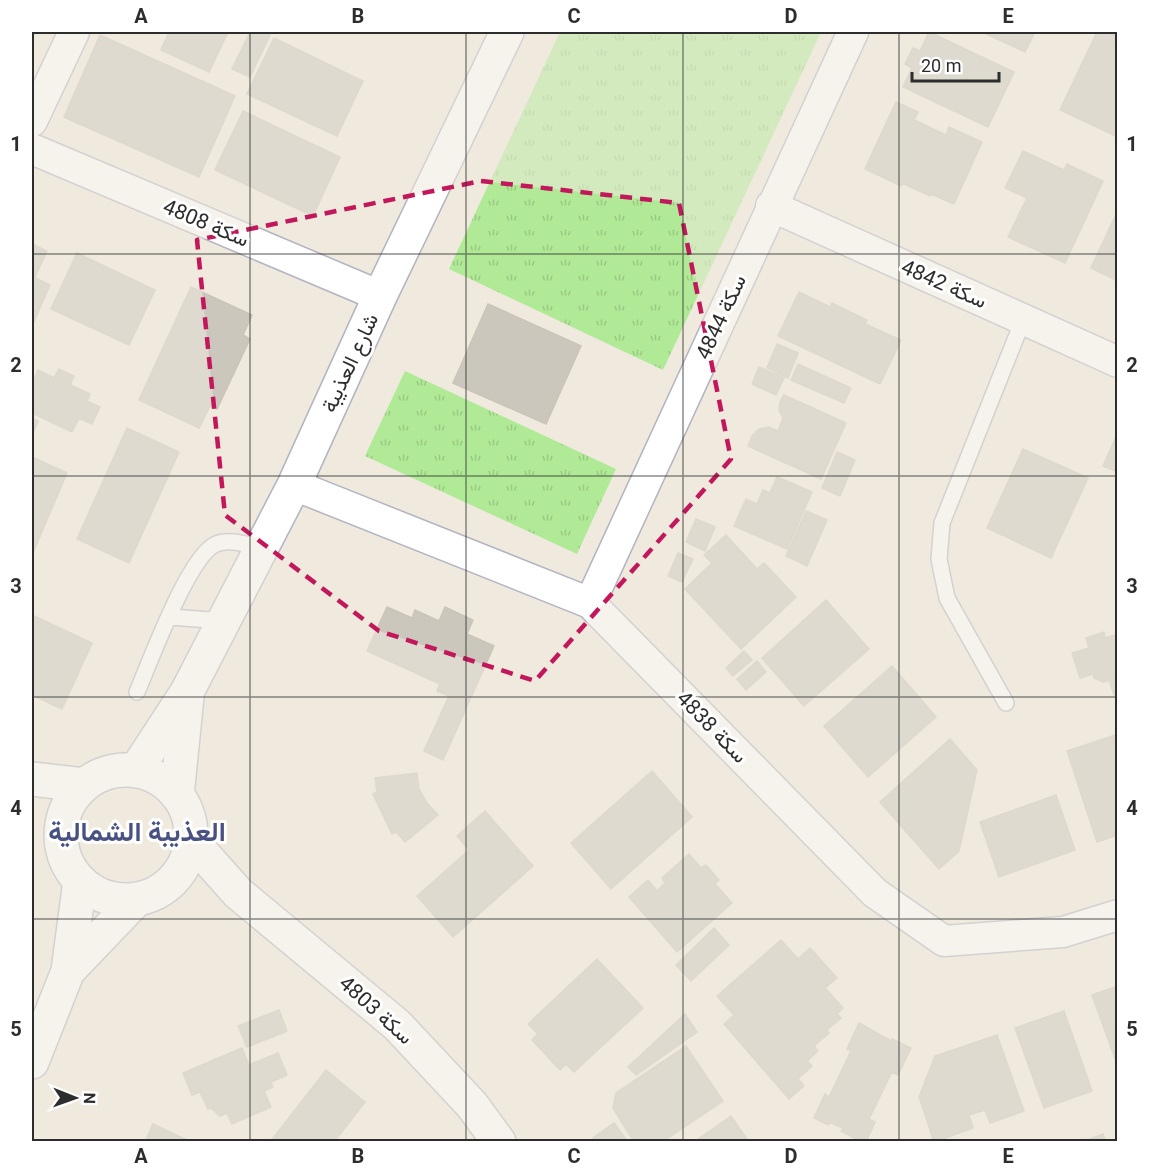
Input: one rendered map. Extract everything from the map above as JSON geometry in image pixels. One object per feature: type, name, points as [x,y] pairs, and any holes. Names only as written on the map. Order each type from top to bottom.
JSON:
[{"type":"street","points":[[32,121],[74,32]]},
{"type":"street","name":"شارع العذيبة","points":[[136,770],[187,692],[294,485],[380,296],[507,32]]},
{"type":"street","name":"سكة 4844","points":[[590,603],[853,32]]},
{"type":"street","name":"سكة 4808","points":[[32,149],[380,296]]},
{"type":"street","name":"سكة 4842","points":[[771,206],[1118,362]]},
{"type":"street","name":"سكة 4838","points":[[294,485],[590,603],[875,894],[944,941],[1063,932],[1118,915]]},
{"type":"street","name":"شارع العذيبة","points":[[177,795],[187,692]]},
{"type":"street","points":[[136,770],[159,779],[177,795],[189,823],[190,839],[188,854],[171,881],[155,893],[137,899],[121,900],[92,891],[80,881],[70,868],[63,851],[61,834],[63,817],[68,805],[84,785],[108,772],[136,770]]},
{"type":"street","points":[[33,779],[84,785]]},
{"type":"street","points":[[33,779],[63,817]]},
{"type":"street","name":"سكة 4803","points":[[190,839],[238,893],[397,1025],[472,1105],[500,1142]]},
{"type":"street","points":[[32,1062],[68,971],[80,881]]},
{"type":"street","name":"سكة 4803","points":[[171,881],[238,893]]},
{"type":"street","points":[[68,971],[137,899]]},
{"type":"lane","points":[[1006,703],[947,598],[939,559],[942,523],[1023,320]]},
{"type":"lane","points":[[136,692],[189,575],[207,550],[218,543],[240,543],[262,548]]},
{"type":"lane","points":[[170,617],[224,621]]},
{"type":"highlighted area","points":[[481,181],[679,203],[731,459],[535,681],[379,631],[225,515],[197,240]]},
{"type":"green space","points":[[560,32],[821,32],[663,370],[449,269]]},
{"type":"green space","points":[[405,371],[616,469],[577,554],[365,456]]},
{"type":"building","points":[[169,32],[228,32],[209,72],[161,50]]},
{"type":"building","points":[[250,32],[271,33],[250,77],[232,69]]},
{"type":"building","points":[[929,32],[1014,72],[988,127],[903,87],[912,68],[905,64],[913,48],[920,51]]},
{"type":"building","points":[[982,32],[1035,32],[1025,52]]},
{"type":"building","points":[[1097,32],[1118,32],[1118,137],[1060,110]]},
{"type":"building","points":[[100,35],[235,96],[199,177],[64,117]]},
{"type":"building","points":[[274,38],[363,81],[337,136],[247,94]]},
{"type":"building","points":[[896,102],[918,112],[914,120],[946,135],[949,127],[982,142],[954,204],[902,183],[901,186],[865,169]]},
{"type":"building","points":[[243,111],[340,157],[313,216],[215,170]]},
{"type":"building","points":[[1023,151],[1064,170],[1067,164],[1103,181],[1065,263],[1008,237],[1027,198],[1005,188]]},
{"type":"building","points":[[1118,210],[1118,281],[1091,268]]},
{"type":"building","points":[[32,244],[47,251],[36,275],[32,263]]},
{"type":"building","points":[[77,253],[155,290],[129,345],[51,309]]},
{"type":"building","points":[[32,263],[36,278],[50,285],[32,326]]},
{"type":"building","points":[[191,287],[252,315],[243,335],[250,339],[217,409],[210,406],[199,428],[139,400]]},
{"type":"building","points":[[799,292],[830,307],[832,303],[867,320],[865,324],[901,340],[880,384],[778,336]]},
{"type":"building","points":[[488,304],[581,346],[546,424],[453,383]]},
{"type":"building","points":[[777,344],[798,353],[788,378],[767,368]]},
{"type":"building","points":[[798,364],[851,388],[844,403],[791,380]]},
{"type":"building","points":[[759,367],[784,378],[776,395],[752,384]]},
{"type":"building","points":[[59,369],[74,376],[70,385],[90,394],[87,401],[100,407],[92,424],[79,418],[72,432],[32,413],[32,385],[38,370],[54,378]]},
{"type":"building","points":[[784,395],[846,423],[821,479],[748,446],[752,436],[759,429],[769,427],[778,431],[783,418],[779,410],[780,402]]},
{"type":"building","points":[[32,418],[38,421],[32,436]]},
{"type":"building","points":[[127,428],[179,452],[129,563],[77,539]]},
{"type":"building","points":[[1118,432],[1118,472],[1103,466]]},
{"type":"building","points":[[1023,449],[1088,478],[1051,558],[987,528]]},
{"type":"building","points":[[837,452],[855,460],[840,496],[822,488]]},
{"type":"building","points":[[32,457],[67,473],[32,555]]},
{"type":"building","points":[[777,477],[812,492],[787,549],[734,526],[746,499],[757,504],[763,490],[770,493]]},
{"type":"building","points":[[806,511],[827,520],[807,566],[786,556]]},
{"type":"building","points":[[696,519],[715,527],[705,551],[686,542]]},
{"type":"building","points":[[726,535],[757,569],[764,563],[796,597],[741,649],[685,589],[712,563],[704,555]]},
{"type":"building","points":[[678,553],[693,559],[682,582],[668,576]]},
{"type":"building","points":[[826,600],[869,649],[804,706],[762,658]]},
{"type":"building","points":[[387,607],[412,618],[415,610],[439,621],[445,607],[473,620],[467,634],[494,646],[468,704],[437,691],[440,684],[367,651]]},
{"type":"building","points":[[32,615],[92,643],[62,709],[32,695]]},
{"type":"building","points":[[1104,632],[1105,638],[1118,634],[1118,694],[1114,695],[1109,680],[1103,682],[1094,678],[1093,674],[1080,678],[1072,653],[1089,648],[1086,638]]},
{"type":"building","points":[[744,651],[752,660],[733,676],[726,668]]},
{"type":"building","points":[[757,661],[766,672],[746,690],[737,679]]},
{"type":"building","points":[[892,666],[936,717],[868,777],[824,726]]},
{"type":"building","points":[[449,696],[468,704],[443,760],[424,751]]},
{"type":"building","points":[[1118,734],[1118,835],[1097,842],[1067,751]]},
{"type":"building","points":[[950,739],[977,770],[959,851],[939,869],[880,802]]},
{"type":"building","points":[[652,771],[692,817],[611,889],[571,843]]},
{"type":"building","points":[[417,773],[419,789],[427,803],[438,815],[405,842],[396,832],[392,834],[373,794],[377,792],[375,778]]},
{"type":"building","points":[[1056,795],[1075,850],[999,877],[980,822]]},
{"type":"building","points":[[485,811],[533,866],[453,937],[417,896],[469,850],[457,836]]},
{"type":"building","points":[[689,854],[701,868],[706,865],[719,880],[715,884],[732,903],[677,952],[629,897],[648,880],[657,891],[665,883],[662,878]]},
{"type":"building","points":[[714,928],[729,945],[691,981],[676,965]]},
{"type":"building","points":[[781,940],[798,959],[810,948],[837,978],[825,988],[843,1008],[837,1014],[841,1018],[814,1046],[818,1051],[807,1061],[812,1066],[798,1079],[804,1086],[789,1099],[724,1024],[734,1015],[717,996]]},
{"type":"building","points":[[597,959],[643,1008],[574,1072],[566,1064],[560,1070],[532,1040],[538,1034],[528,1024]]},
{"type":"building","points":[[1118,986],[1118,1067],[1092,995]]},
{"type":"building","points":[[279,1010],[287,1031],[247,1047],[238,1026]]},
{"type":"building","points":[[1064,1011],[1092,1091],[1044,1108],[1015,1028]]},
{"type":"building","points":[[685,1014],[697,1032],[636,1075],[628,1067]]},
{"type":"building","points":[[859,1023],[891,1041],[892,1039],[911,1048],[898,1075],[892,1072],[869,1119],[875,1122],[866,1142],[841,1131],[843,1128],[829,1122],[828,1125],[814,1118],[825,1094],[829,1097],[851,1051],[847,1049]]},
{"type":"building","points":[[997,1035],[1024,1111],[990,1123],[985,1110],[969,1115],[973,1128],[934,1142],[919,1097],[935,1056]]},
{"type":"building","points":[[686,1046],[723,1101],[662,1142],[634,1142],[613,1108],[616,1093]]},
{"type":"building","points":[[242,1048],[249,1065],[278,1053],[287,1075],[271,1082],[273,1087],[264,1091],[271,1107],[232,1124],[227,1113],[220,1116],[211,1108],[208,1109],[200,1092],[192,1095],[183,1073]]},
{"type":"building","points":[[326,1070],[365,1102],[334,1142],[270,1142]]},
{"type":"building","points":[[731,1116],[749,1142],[694,1142]]},
{"type":"building","points":[[614,1123],[628,1142],[596,1142],[593,1138]]},
{"type":"building","points":[[153,1124],[189,1141],[145,1142]]},
{"type":"building","points":[[1103,1134],[1106,1142],[1082,1142]]},
{"type":"district","name":"العذيبة الشمالية","points":[[137,832]]}]
